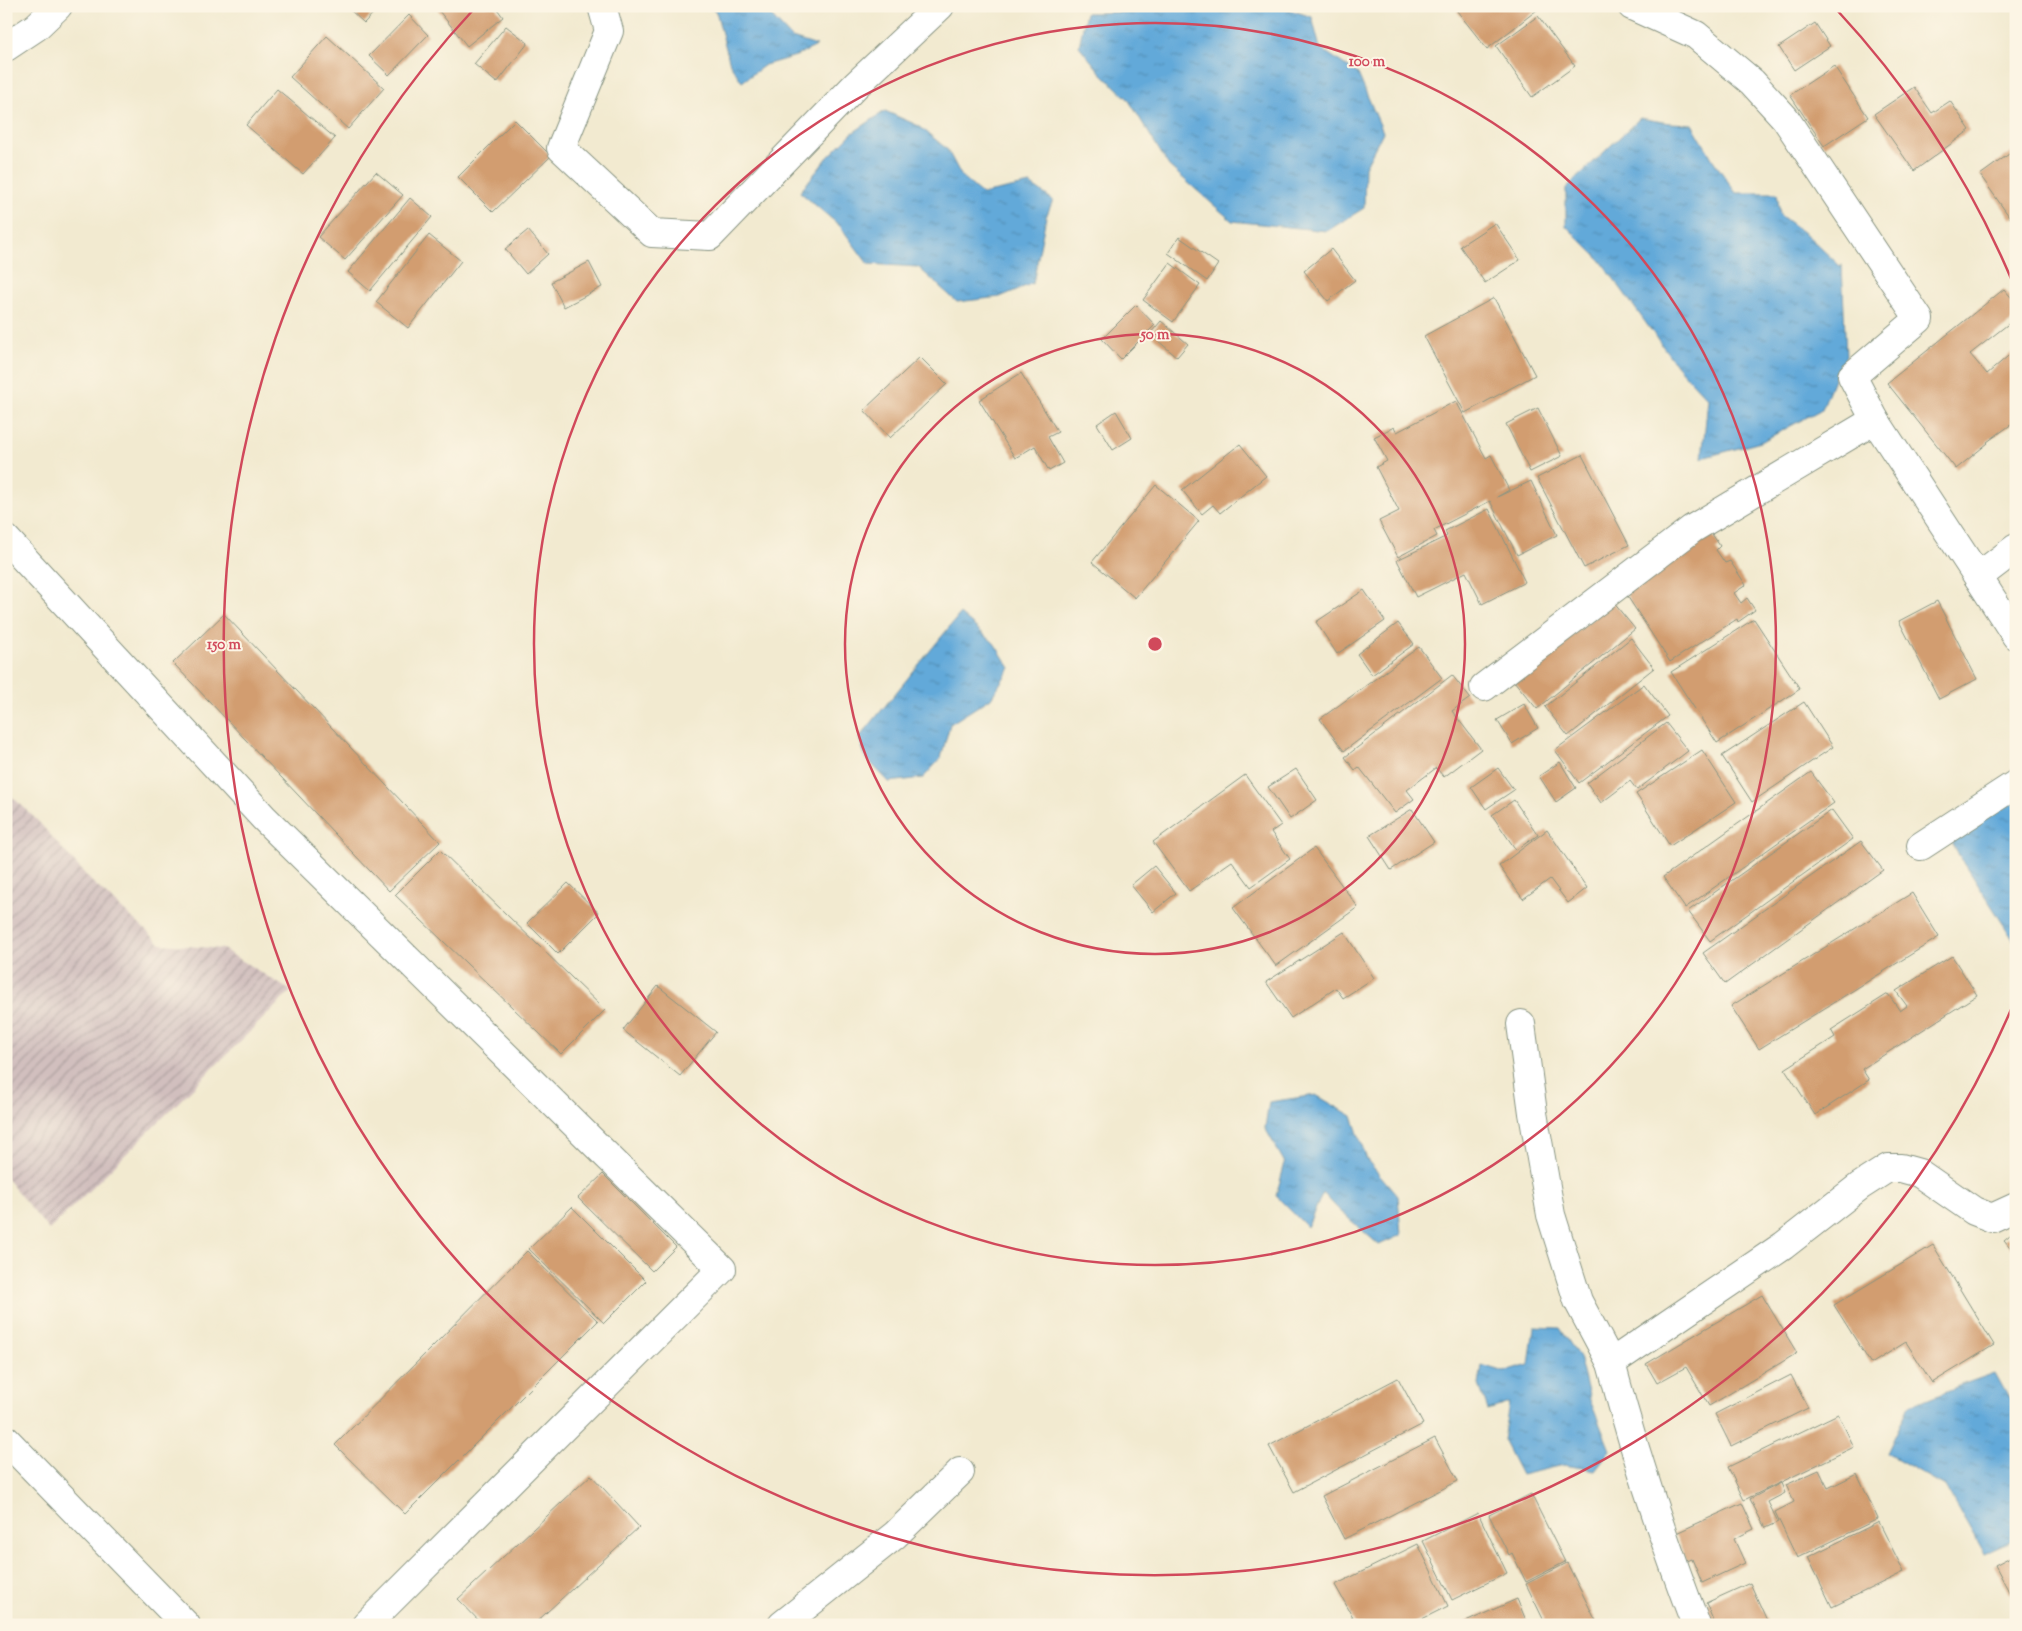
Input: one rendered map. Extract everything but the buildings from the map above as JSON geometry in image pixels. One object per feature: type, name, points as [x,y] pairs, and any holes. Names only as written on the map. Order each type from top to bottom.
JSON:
[{"type":"street","points":[[6,47],[36,27],[58,6]]},
{"type":"street","points":[[602,6],[609,31],[561,148],[652,233],[710,236],[856,85],[940,6]]},
{"type":"street","points":[[1632,6],[1696,35],[1752,82],[1765,96],[1785,118],[1919,319],[1852,376],[1875,420],[2016,636]]},
{"type":"street","points":[[1484,688],[1692,529],[1875,420]]},
{"type":"street","points":[[6,539],[264,818],[722,1269],[366,1625]]},
{"type":"street","points":[[1978,577],[2016,548]]},
{"type":"street","points":[[1921,846],[2016,784]]},
{"type":"street","points":[[1522,1024],[1533,1113],[1551,1215],[1578,1301],[1611,1363],[1625,1415],[1674,1566],[1696,1625]]},
{"type":"street","points":[[1611,1363],[1783,1246],[1860,1186],[1888,1168],[1901,1168],[1919,1173],[1974,1211],[1992,1218],[2016,1207]]},
{"type":"street","points":[[6,1440],[186,1625]]},
{"type":"street","points":[[782,1625],[895,1535],[960,1472]]},
{"type":"shaded area","points":[[6,791],[37,820],[91,881],[161,944],[223,949],[291,991],[49,1230],[6,1178]]},
{"type":"water","points":[[708,6],[762,6],[792,38],[817,46],[796,56],[765,65],[742,82],[730,64],[716,11]]},
{"type":"water","points":[[1129,6],[1278,6],[1312,17],[1320,48],[1358,74],[1383,132],[1365,167],[1364,208],[1327,231],[1232,221],[1169,166],[1128,99],[1100,72],[1079,46],[1086,13],[1126,12]]},
{"type":"water","points":[[885,111],[919,126],[947,149],[962,177],[982,194],[1030,184],[1053,200],[1046,217],[1033,283],[1000,297],[957,302],[918,267],[868,264],[840,226],[800,192],[827,158],[851,134]]},
{"type":"water","points":[[1640,118],[1669,123],[1692,124],[1713,160],[1736,193],[1777,193],[1780,215],[1808,236],[1840,266],[1842,265],[1846,356],[1837,371],[1822,409],[1761,442],[1702,458],[1708,399],[1677,366],[1601,261],[1566,226],[1566,188]]},
{"type":"water","points":[[960,614],[994,643],[1010,668],[991,698],[950,724],[941,758],[923,778],[889,782],[866,758],[859,738]]},
{"type":"water","points":[[2016,793],[2016,944],[1950,841]]},
{"type":"water","points":[[1316,1095],[1352,1116],[1367,1160],[1398,1196],[1401,1235],[1379,1245],[1338,1209],[1323,1193],[1307,1227],[1276,1196],[1285,1163],[1265,1128],[1269,1102]]},
{"type":"water","points":[[1534,1327],[1560,1328],[1579,1357],[1590,1400],[1610,1450],[1595,1470],[1563,1465],[1521,1475],[1503,1440],[1509,1403],[1488,1410],[1479,1385],[1482,1365],[1504,1372],[1529,1365]]},
{"type":"water","points":[[1995,1373],[2016,1411],[2016,1540],[1984,1554],[1945,1486],[1887,1453],[1909,1406]]}]
